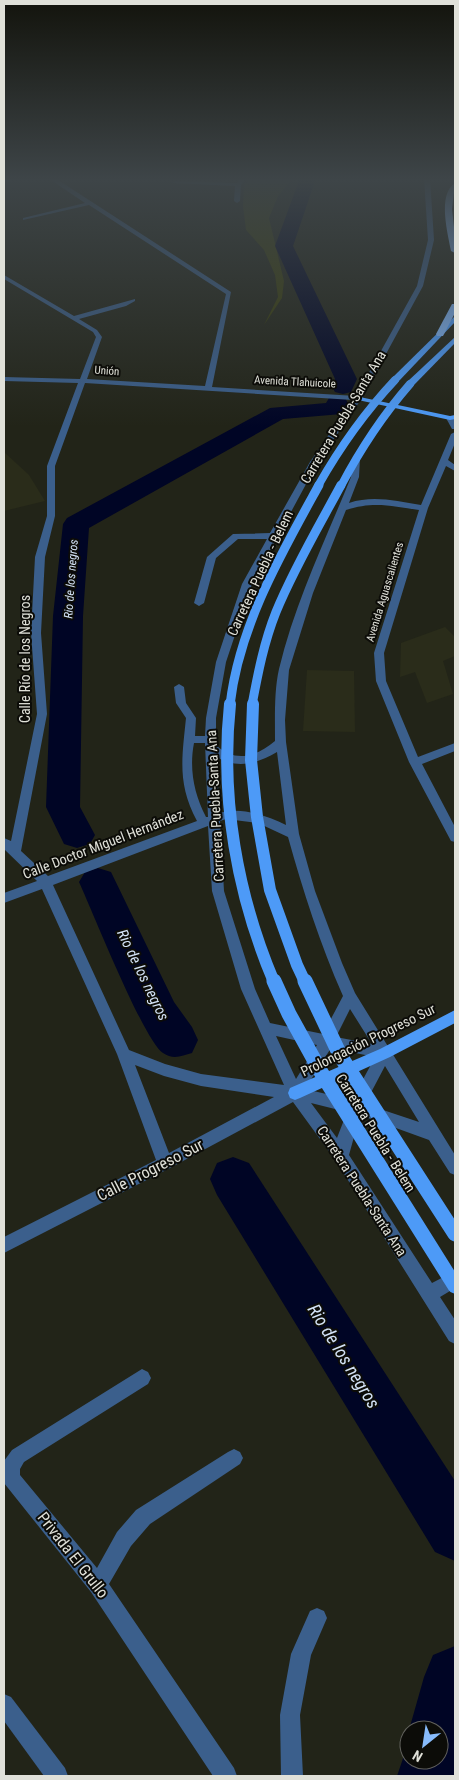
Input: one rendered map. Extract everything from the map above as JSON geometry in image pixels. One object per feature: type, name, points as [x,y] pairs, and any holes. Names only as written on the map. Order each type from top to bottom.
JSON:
[{"type":"highway","points":[[440,334],[455,306]]},
{"type":"main road","name":"Carretera Puebla - Belem","points":[[455,318],[360,419],[339,448],[281,558],[245,638],[231,694],[227,745],[229,799],[240,882],[270,972],[310,1055],[455,1286]]},
{"type":"main road","name":"Carretera Puebla - Belem","points":[[455,339],[390,407],[356,458],[330,503],[276,612],[261,660],[252,707],[252,760],[257,817],[270,890],[297,965],[341,1057],[455,1234]]},
{"type":"main road","name":"Avenida Tlahuicole","points":[[358,398],[453,417]]},
{"type":"main road","name":"Prolongación Progreso Sur","points":[[295,1093],[385,1053],[455,1016]]},
{"type":"street","points":[[180,261],[229,293],[208,389]]},
{"type":"street","name":"Carretera Puebla-Santa Ana","points":[[426,261],[420,286],[358,398],[314,462],[247,584],[221,662],[211,718],[208,820],[218,891],[248,988],[295,1093],[341,1156],[455,1335]]},
{"type":"street","points":[[4,277],[74,318],[94,331],[99,337],[84,381]]},
{"type":"street","points":[[74,318],[124,305],[133,300]]},
{"type":"street","name":"Unión","points":[[4,379],[84,381],[208,389]]},
{"type":"street","name":"Calle Río de los Negros","points":[[15,851],[42,714],[36,634],[40,557],[51,516],[51,466],[84,381]]},
{"type":"street","name":"Avenida Tlahuicole","points":[[208,389],[358,398]]},
{"type":"street","points":[[453,417],[455,427]]},
{"type":"street","name":"Avenida Aguascalientes","points":[[455,434],[424,508],[379,653],[381,681],[392,710],[415,762],[455,838]]},
{"type":"street","points":[[356,458],[355,477],[308,593],[284,670],[280,720],[281,742],[294,834],[312,899],[335,963],[350,996],[455,1168]]},
{"type":"street","points":[[444,461],[455,469]]},
{"type":"street","points":[[341,509],[361,502],[378,502],[424,508]]},
{"type":"street","points":[[199,604],[212,558],[218,552],[236,536],[274,536]]},
{"type":"street","points":[[179,687],[180,703],[191,718],[189,739],[184,757],[191,799],[208,820]]},
{"type":"street","points":[[189,739],[210,743],[215,751],[226,757],[242,761],[270,753],[281,742]]},
{"type":"street","points":[[415,762],[455,747]]},
{"type":"street","name":"Calle Doctor Miguel Hernández","points":[[4,898],[225,815],[244,814],[270,822],[294,834]]},
{"type":"street","points":[[4,842],[45,881],[124,1054],[164,1163]]},
{"type":"street","points":[[295,1093],[327,1041],[350,996]]},
{"type":"street","points":[[266,1028],[385,1053]]},
{"type":"street","points":[[341,1156],[343,1142],[356,1107],[385,1053]]},
{"type":"street","points":[[124,1054],[164,1070],[201,1080],[295,1093],[356,1107],[433,1134]]},
{"type":"street","name":"Calle Progreso Sur","points":[[4,1245],[295,1093]]},
{"type":"street","points":[[429,1294],[455,1279]]},
{"type":"street","name":"Privada El Grullo","points":[[142,1378],[18,1456],[11,1466],[11,1478],[98,1584],[226,1776]]},
{"type":"street","points":[[98,1584],[124,1539],[143,1517],[234,1458]]},
{"type":"street","points":[[292,1776],[290,1715],[301,1654],[317,1618]]},
{"type":"street","points":[[4,1704],[57,1776]]},
{"type":"shaded area","points":[[4,452],[29,475],[45,501],[4,511]]},
{"type":"shaded area","points":[[445,627],[455,637],[455,656],[443,661],[453,694],[427,703],[415,672],[400,677],[401,643]]},
{"type":"shaded area","points":[[307,670],[354,671],[355,732],[303,731]]},
{"type":"green space","points":[[269,261],[279,261],[284,281],[282,298],[264,325],[278,297],[275,275]]},
{"type":"waterway","name":"Rio de los negros","points":[[291,261],[346,379],[343,387]]},
{"type":"waterway","name":"Rio de los negros","points":[[77,835],[63,807],[68,616],[76,524],[278,413],[334,409],[337,403]]},
{"type":"waterway","name":"Rio de los negros","points":[[98,882],[159,1014],[177,1040]]},
{"type":"waterway","name":"Rio de los negros","points":[[233,1179],[455,1532]]},
{"type":"waterway","name":"Rio de los negros","points":[[444,1720],[455,1677]]},
{"type":"waterway","name":"Rio de los negros","points":[[429,1776],[430,1770]]}]
